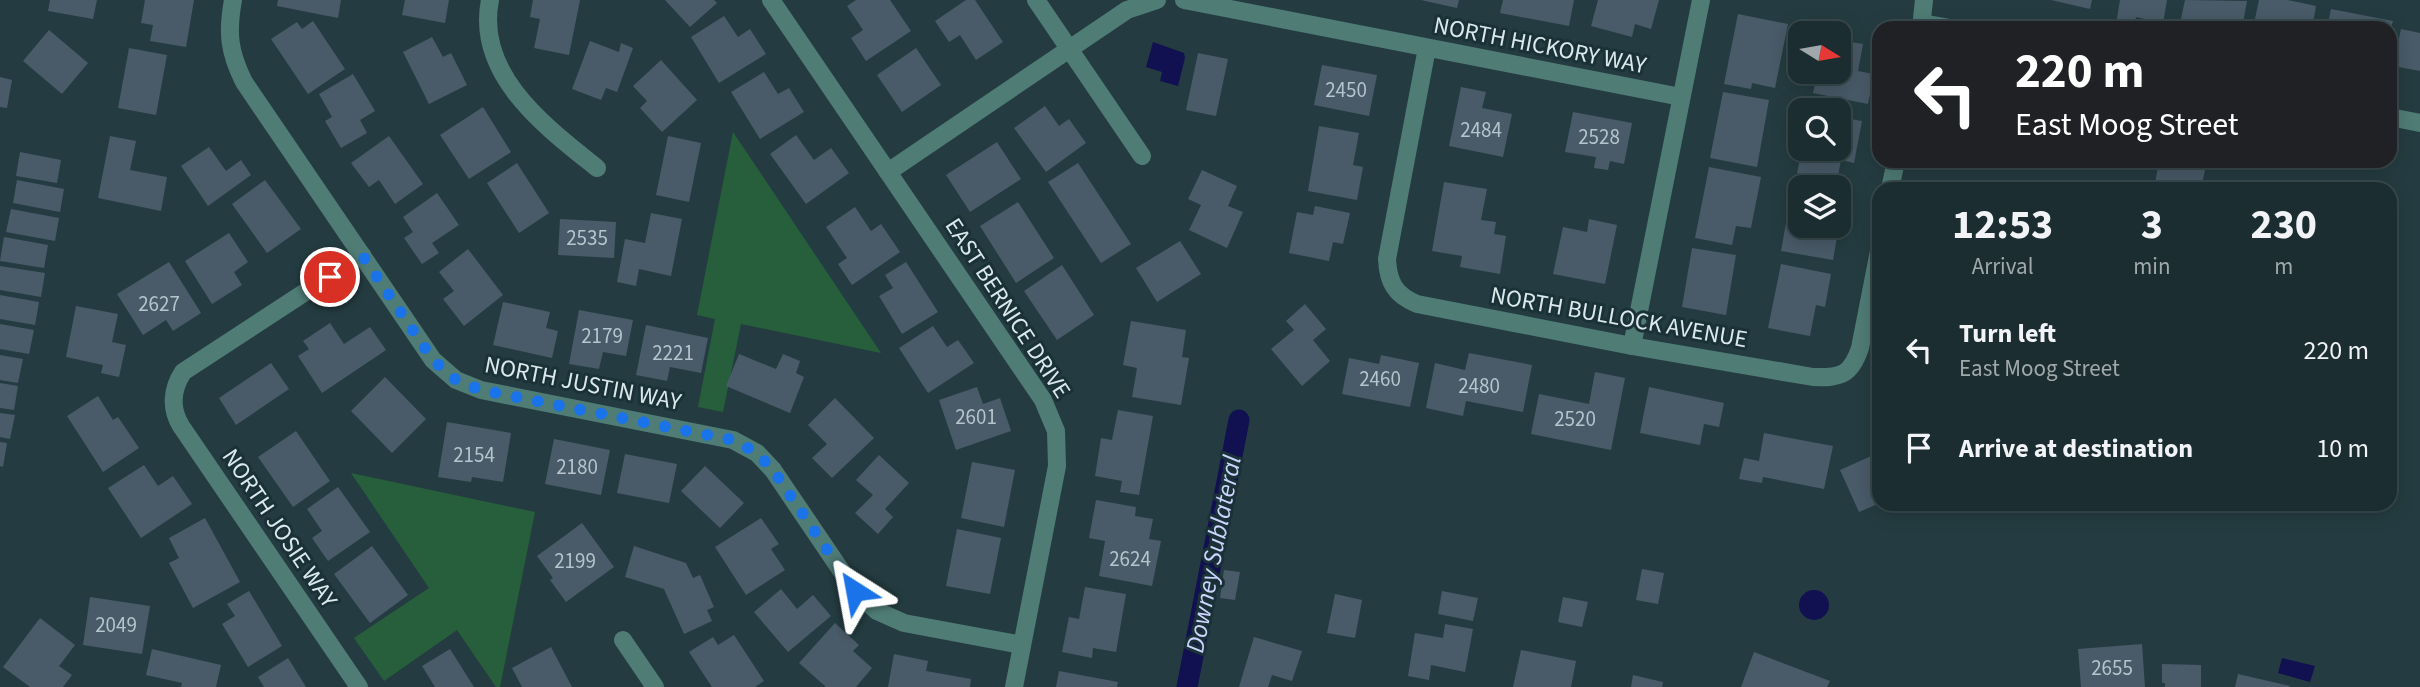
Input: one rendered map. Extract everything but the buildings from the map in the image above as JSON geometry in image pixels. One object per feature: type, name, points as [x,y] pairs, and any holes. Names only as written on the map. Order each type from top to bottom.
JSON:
[{"type":"street","name":"NORTH JUSTIN WAY","points":[[233,0],[229,40],[234,62],[244,82],[433,360],[456,380],[481,390],[733,440],[757,453],[773,470],[855,591],[877,611],[904,622],[1022,645]]},
{"type":"street","points":[[490,0],[488,31],[492,52],[502,72],[532,114],[597,168]]},
{"type":"street","points":[[771,0],[888,172],[1127,10],[1157,0]]},
{"type":"street","points":[[1036,0],[1142,156]]},
{"type":"street","name":"NORTH HICKORY WAY","points":[[1184,0],[1681,97]]},
{"type":"street","points":[[1632,346],[1701,0]]},
{"type":"street","points":[[1922,21],[1924,0]]},
{"type":"street","name":"NORTH BULLOCK AVENUE","points":[[1427,47],[1387,258],[1391,285],[1398,294],[1417,304],[1632,346],[1830,378],[1845,373],[1855,363],[1872,287]]},
{"type":"street","points":[[2397,118],[2420,123]]},
{"type":"street","name":"EAST BERNICE DRIVE","points":[[888,172],[1043,400],[1056,430],[1056,466],[1014,687]]},
{"type":"street","name":"NORTH JOSIE WAY","points":[[359,687],[181,426],[174,411],[174,391],[183,372],[362,255]]},
{"type":"street","points":[[623,640],[655,687]]},
{"type":"green space","points":[[733,132],[881,353],[741,324],[723,412],[698,407],[715,319],[697,315]]},
{"type":"green space","points":[[351,473],[535,512],[500,687],[496,687],[457,630],[384,681],[354,638],[429,588]]},
{"type":"shaded area","points":[[1153,42],[1184,53],[1178,86],[1160,81],[1162,72],[1146,67]]},
{"type":"shaded area","points":[[1814,590],[1825,594],[1829,605],[1825,616],[1814,620],[1803,616],[1799,605],[1803,594]]},
{"type":"shaded area","points":[[2282,658],[2315,666],[2310,682],[2278,673]]},
{"type":"waterway","name":"Downey Sublateral","points":[[1187,687],[1239,420]]},
{"type":"route","points":[[330,277],[362,255],[433,360],[456,380],[481,390],[692,430],[733,440],[757,453],[773,470],[855,591]]}]
